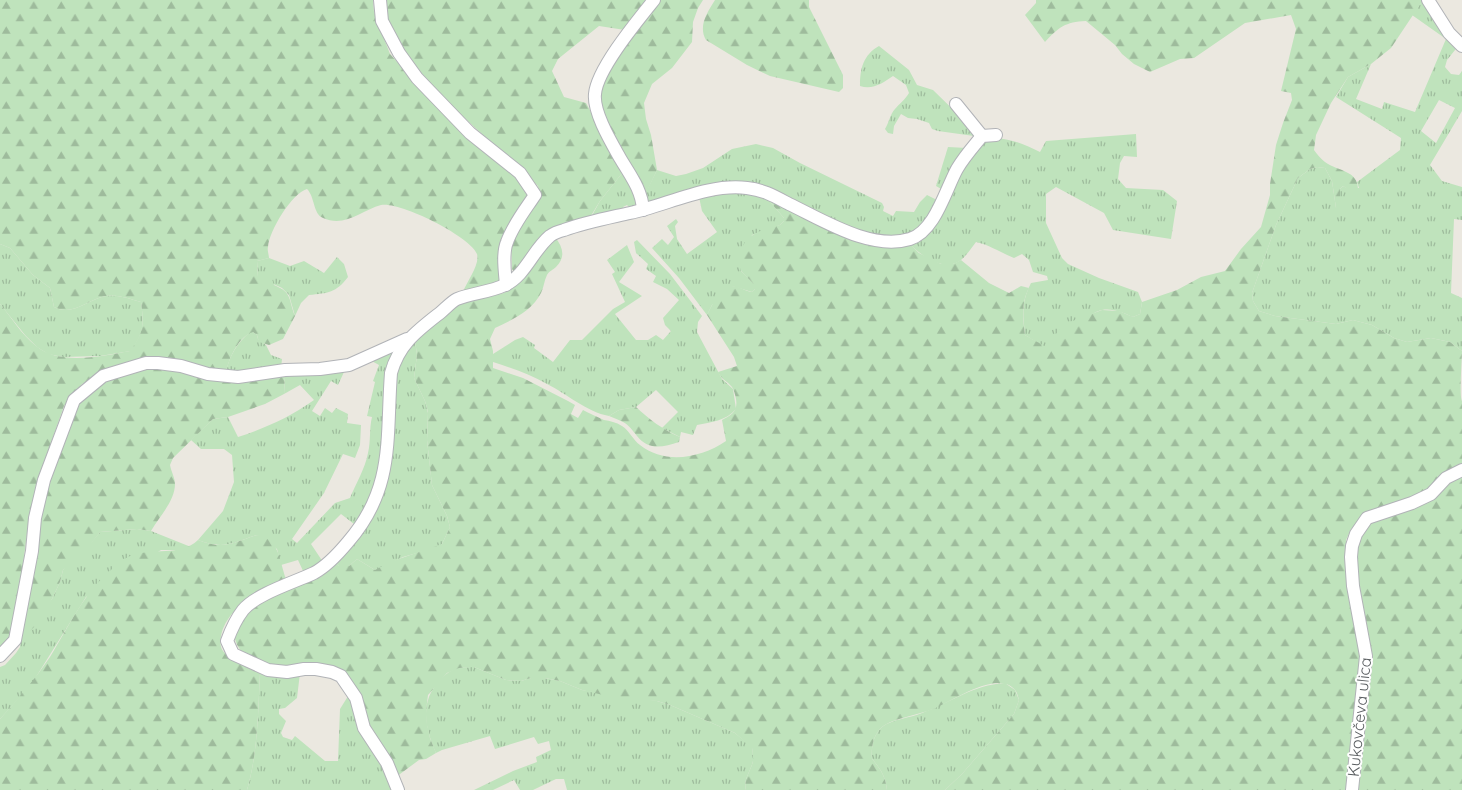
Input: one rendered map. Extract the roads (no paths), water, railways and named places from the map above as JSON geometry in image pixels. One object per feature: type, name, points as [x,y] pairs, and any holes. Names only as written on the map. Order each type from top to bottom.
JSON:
[{"type":"street","points":[[380,0],[382,21],[399,53],[417,78],[470,133],[520,174],[535,195],[516,223],[506,243],[504,268],[506,285]]},
{"type":"street","points":[[643,210],[642,199],[637,186],[614,147],[597,109],[595,94],[609,61],[654,0]]},
{"type":"street","points":[[1428,0],[1449,33],[1462,46]]},
{"type":"street","points":[[956,104],[982,136]]},
{"type":"street","points":[[398,790],[387,764],[364,728],[356,698],[341,676],[316,669],[287,672],[268,670],[233,654],[227,640],[233,625],[244,608],[267,593],[316,572],[334,558],[355,534],[372,507],[386,462],[390,373],[394,358],[411,337],[456,300],[506,285],[520,273],[551,234],[579,224],[643,210],[705,192],[745,187],[762,190],[851,234],[870,240],[892,242],[908,240],[918,236],[928,227],[958,168],[970,150],[982,136],[996,135]]},
{"type":"street","points":[[0,656],[15,640],[28,570],[35,518],[44,480],[74,400],[103,376],[146,363],[181,366],[208,374],[238,376],[285,370],[320,369],[350,364],[411,337]]},
{"type":"street","name":"Kukovčeva ulica","points":[[1352,790],[1366,656],[1353,586],[1351,558],[1356,534],[1367,518],[1412,503],[1431,494],[1446,478],[1462,470]]}]
